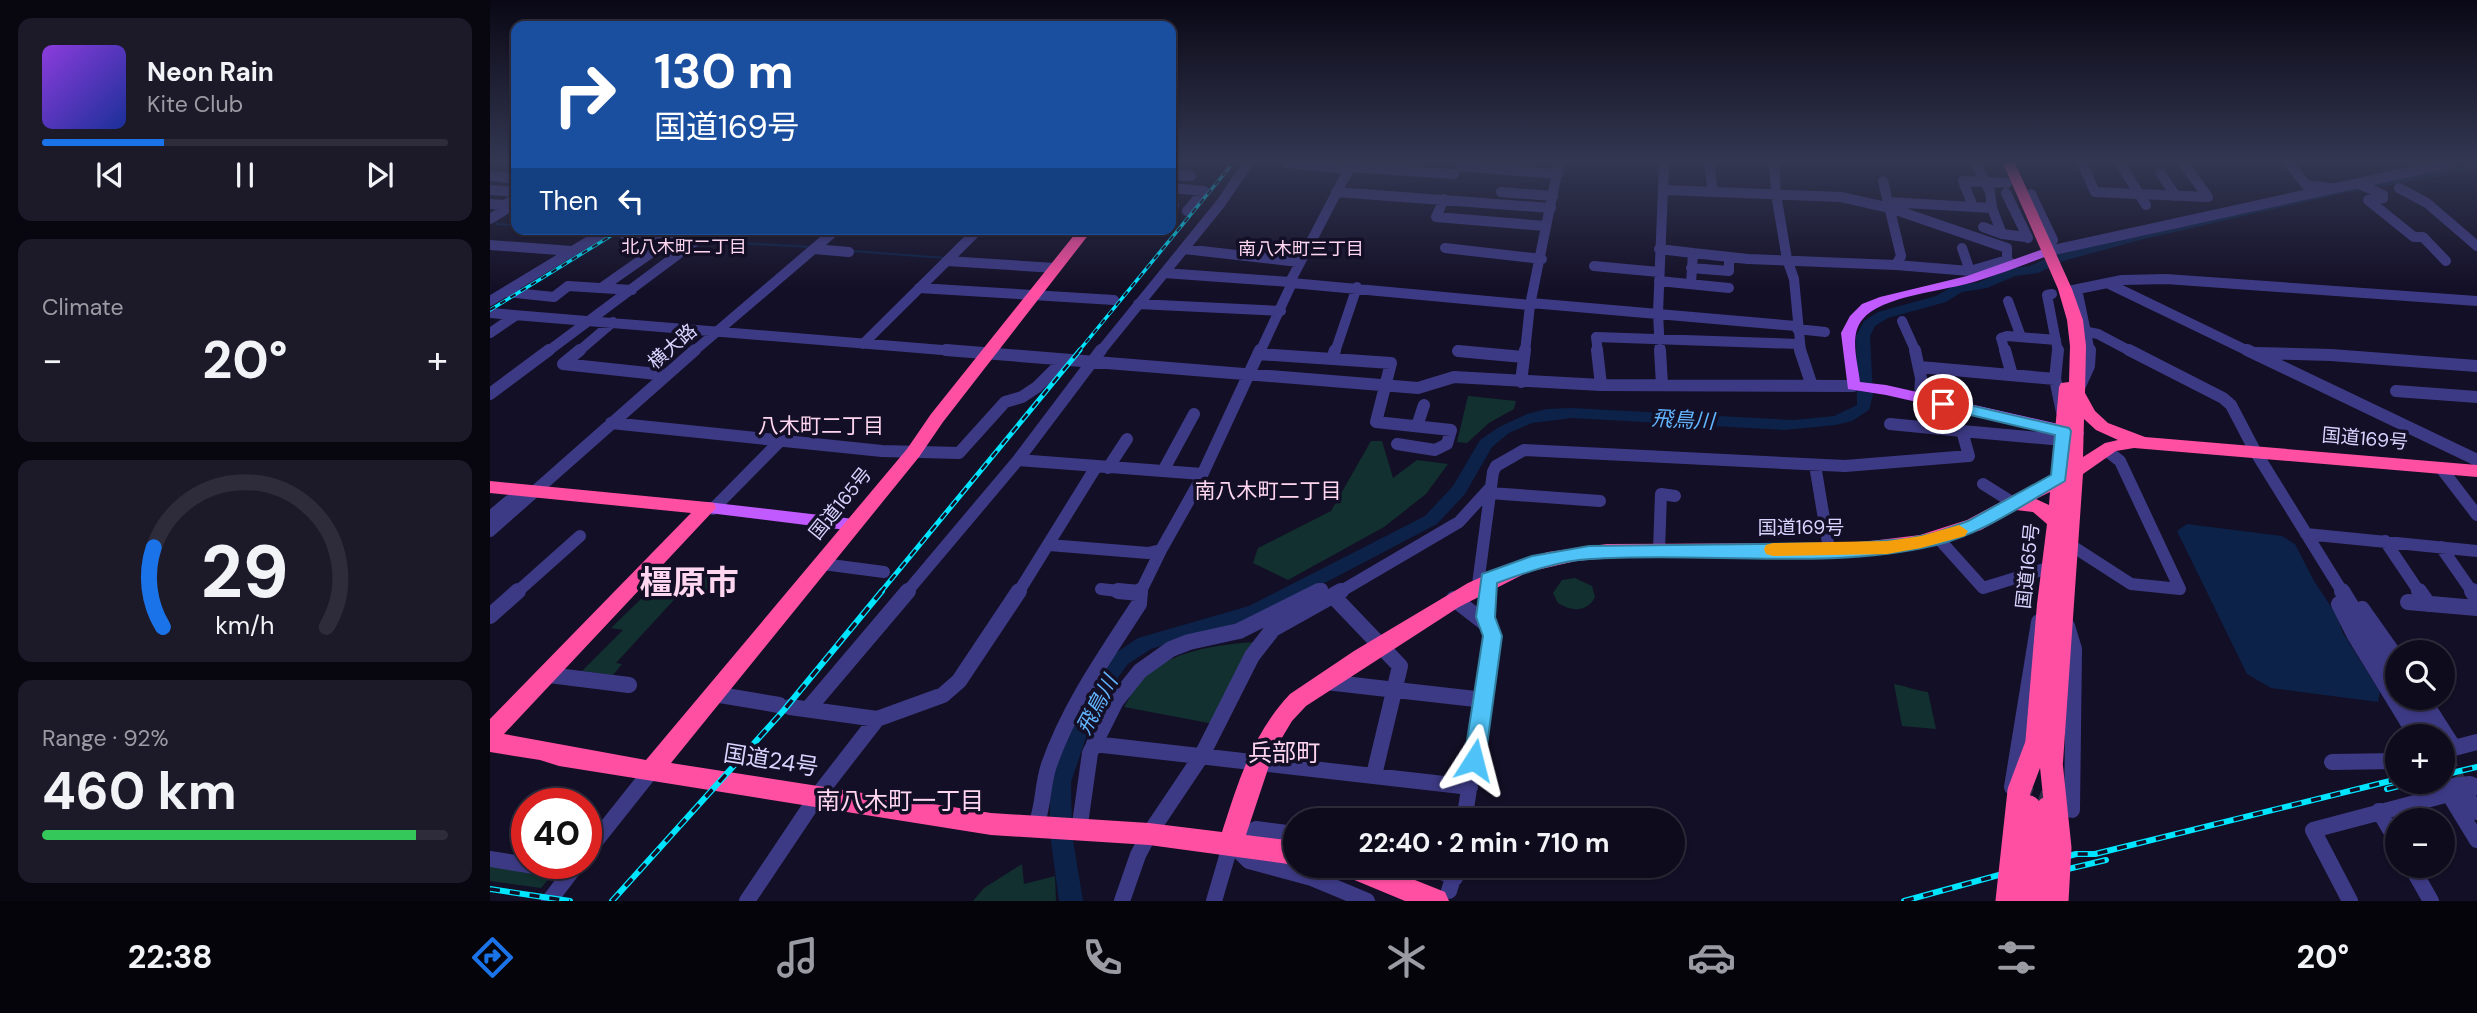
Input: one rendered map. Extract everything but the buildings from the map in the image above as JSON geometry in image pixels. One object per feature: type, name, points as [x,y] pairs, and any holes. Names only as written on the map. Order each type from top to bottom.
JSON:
[{"type":"highway","name":"国道165号","points":[[2025,205],[2054,271],[2067,329],[2069,544],[2055,606]]},
{"type":"highway","name":"国道165号","points":[[652,771],[913,453],[1081,235]]},
{"type":"highway","name":"国道165号","points":[[2054,271],[2072,307],[2077,331],[2078,390],[2066,430]]},
{"type":"highway","points":[[2078,390],[2085,411],[2097,425],[2145,442]]},
{"type":"highway","name":"国道169号","points":[[1231,843],[1258,762],[1287,710],[1322,682],[1484,581],[1553,558],[1589,552],[1887,548],[1938,538],[1974,525],[2106,450],[2126,443],[2145,442],[2477,471]]},
{"type":"highway","name":"国道165号","points":[[2057,901],[2060,848],[2046,752],[2055,606],[2052,567],[2057,522],[2067,474]]},
{"type":"highway","points":[[490,487],[710,509]]},
{"type":"highway","points":[[2015,504],[2039,506],[2057,522]]},
{"type":"highway","points":[[490,734],[710,509]]},
{"type":"highway","name":"国道24号","points":[[490,742],[540,750],[559,756],[818,795],[924,815],[1042,828],[1149,834],[1283,851]]},
{"type":"highway","name":"国道165号","points":[[2007,901],[2019,791],[2046,752]]},
{"type":"highway","points":[[2022,901],[2046,752]]},
{"type":"highway","points":[[2041,901],[2046,752]]},
{"type":"highway","points":[[1416,878],[1449,884]]},
{"type":"main road","points":[[2047,251],[2009,261],[1970,279],[1885,300],[1865,309],[1855,318],[1848,333],[1855,386],[2066,430]]},
{"type":"main road","points":[[710,509],[854,525]]},
{"type":"street","points":[[490,219],[510,205]]},
{"type":"street","points":[[1187,211],[1192,205]]},
{"type":"street","points":[[808,709],[1018,460],[1091,363],[1184,250],[1217,205]]},
{"type":"street","points":[[1042,828],[1041,814],[1048,767],[1057,746],[1090,679],[1139,604],[1140,593],[1282,311],[1299,262],[1329,205]]},
{"type":"street","points":[[1441,205],[1436,217],[1546,226]]},
{"type":"street","points":[[1516,205],[1551,208],[1531,304],[1521,382]]},
{"type":"street","points":[[1662,385],[1658,313],[1659,249],[1663,205]]},
{"type":"street","points":[[1778,205],[1796,295],[1798,344],[1812,386]]},
{"type":"street","points":[[1659,249],[1729,257],[1748,263],[1787,259],[1970,271],[2009,261],[2007,248],[1889,205]]},
{"type":"street","points":[[1889,205],[1901,256],[1896,265]]},
{"type":"street","points":[[1891,205],[1992,208],[2002,234]]},
{"type":"street","points":[[1983,227],[2002,234],[2027,237],[2018,205]]},
{"type":"street","points":[[2036,205],[2053,240],[2047,251]]},
{"type":"street","points":[[2047,251],[2263,205]]},
{"type":"street","points":[[2374,205],[2413,237],[2423,237],[2446,261]]},
{"type":"street","points":[[2429,205],[2475,243]]},
{"type":"street","points":[[495,296],[600,235]]},
{"type":"street","points":[[633,235],[698,240]]},
{"type":"street","points":[[490,394],[704,235]]},
{"type":"street","name":"横大路","points":[[533,491],[830,235]]},
{"type":"street","points":[[863,344],[973,235]]},
{"type":"street","points":[[601,288],[671,239]]},
{"type":"street","points":[[490,245],[572,251]]},
{"type":"street","points":[[816,247],[849,252]]},
{"type":"street","points":[[1445,248],[1542,259]]},
{"type":"street","points":[[1962,248],[1970,271]]},
{"type":"street","points":[[1184,250],[1299,262]]},
{"type":"street","points":[[1691,284],[1693,253]]},
{"type":"street","points":[[1691,268],[1729,271],[1729,257]]},
{"type":"street","points":[[947,261],[1055,268]]},
{"type":"street","points":[[1594,266],[1728,288]]},
{"type":"street","points":[[1164,273],[1658,313],[1825,331]]},
{"type":"street","points":[[2078,390],[2087,379],[2090,369],[2088,332],[2075,289],[2107,283],[2166,279],[2477,301]]},
{"type":"street","points":[[2107,283],[2477,460]]},
{"type":"street","points":[[495,296],[554,297],[568,286],[632,290]]},
{"type":"street","points":[[1332,359],[1357,287]]},
{"type":"street","points":[[919,288],[1114,300]]},
{"type":"street","points":[[1890,424],[1962,430],[2066,430],[2055,379],[2059,345],[2047,295],[2052,294]]},
{"type":"street","points":[[2008,301],[2021,337]]},
{"type":"street","points":[[1138,304],[1282,311]]},
{"type":"street","points":[[490,313],[1418,388],[1454,377],[1601,385],[1855,386]]},
{"type":"street","points":[[490,333],[515,316]]},
{"type":"street","points":[[1902,321],[1911,337],[1920,367],[1923,383],[1920,399]]},
{"type":"street","points":[[613,322],[563,364],[666,375]]},
{"type":"street","points":[[2088,332],[2098,334],[2223,398],[2231,405],[2255,451],[2385,661]]},
{"type":"street","points":[[1601,385],[1596,337],[1798,344]]},
{"type":"street","points":[[2012,375],[2001,338],[2056,340]]},
{"type":"street","points":[[1458,351],[1523,357]]},
{"type":"street","points":[[2249,353],[2331,355],[2477,366]]},
{"type":"street","points":[[1258,354],[1391,363],[1376,422],[1451,429],[1447,444],[1435,450],[1396,444]]},
{"type":"street","points":[[611,423],[779,442],[913,453],[959,453],[1005,402],[1021,397],[1037,387],[1063,361]]},
{"type":"street","points":[[1920,367],[2055,379]]},
{"type":"street","points":[[2396,391],[2477,397]]},
{"type":"street","points":[[1417,426],[1424,405]]},
{"type":"street","points":[[1163,471],[1194,414]]},
{"type":"street","points":[[1466,808],[1493,636],[1486,617],[1484,581],[1490,491],[1496,466],[1520,452],[1532,449],[1815,465],[1868,465],[1969,456],[1962,430]]},
{"type":"street","points":[[714,694],[877,719],[943,695],[959,681],[1102,467],[1127,439]]},
{"type":"street","points":[[710,509],[779,442]]},
{"type":"street","points":[[2069,544],[2131,584],[2180,589],[2120,461],[2106,450]]},
{"type":"street","points":[[1018,460],[1202,474]]},
{"type":"street","points":[[1815,465],[1829,549]]},
{"type":"street","points":[[2441,468],[2476,512]]},
{"type":"street","points":[[1983,484],[2015,504]]},
{"type":"street","points":[[490,517],[509,501],[533,491]]},
{"type":"street","points":[[490,531],[524,503],[533,491]]},
{"type":"street","points":[[1490,491],[1600,501]]},
{"type":"street","points":[[1077,830],[1085,815],[1086,766],[1094,744],[1123,691],[1146,665],[1173,648],[1244,629],[1327,593],[1440,535],[1459,522],[1490,491]]},
{"type":"street","points":[[1659,550],[1661,494],[1675,496]]},
{"type":"street","points":[[490,616],[580,536]]},
{"type":"street","points":[[1938,538],[1983,588],[2052,567]]},
{"type":"street","points":[[2310,540],[2385,541],[2477,551]]},
{"type":"street","points":[[2310,540],[2328,556],[2385,641]]},
{"type":"street","points":[[2310,540],[2311,556],[2409,724]]},
{"type":"street","points":[[2385,541],[2428,604]]},
{"type":"street","points":[[1049,545],[1148,553],[1161,550]]},
{"type":"street","points":[[2441,547],[2477,598]]},
{"type":"street","points":[[823,564],[884,572]]},
{"type":"street","points":[[1101,589],[1140,593]]},
{"type":"street","points":[[1122,901],[1138,855],[1149,834],[1202,755],[1245,669],[1273,629],[1318,604],[1327,593]]},
{"type":"street","points":[[1327,593],[1400,666],[1374,775]]},
{"type":"street","points":[[1454,599],[1489,626]]},
{"type":"street","points":[[1266,618],[1274,620],[1311,601],[1318,604]]},
{"type":"street","points":[[2409,602],[2477,608]]},
{"type":"street","points":[[2055,606],[2074,649],[2072,810]]},
{"type":"street","points":[[2007,839],[2035,634],[2055,606]]},
{"type":"street","points":[[549,675],[629,685]]},
{"type":"street","points":[[1322,682],[1484,700]]},
{"type":"street","points":[[747,901],[818,795],[877,719]]},
{"type":"street","points":[[2455,748],[2477,742]]},
{"type":"street","points":[[1094,744],[1470,787]]},
{"type":"street","points":[[2332,762],[2346,760],[2385,764]]},
{"type":"street","points":[[602,833],[652,771]]},
{"type":"street","points":[[2350,901],[2313,830],[2469,788]]},
{"type":"street","points":[[2469,788],[2477,812]]},
{"type":"street","points":[[2469,788],[2477,840]]},
{"type":"street","points":[[2379,811],[2385,821]]},
{"type":"street","points":[[1214,901],[1231,843],[1256,829],[1283,832]]},
{"type":"street","points":[[1231,843],[1249,861],[1302,875],[1367,901]]},
{"type":"street","points":[[490,859],[511,861]]},
{"type":"street","points":[[2418,878],[2431,901]]},
{"type":"street","points":[[549,901],[566,879]]},
{"type":"green space","points":[[1468,396],[1516,401],[1514,409],[1489,423],[1467,443],[1457,442]]},
{"type":"green space","points":[[1371,441],[1382,441],[1393,478],[1417,460],[1448,464],[1426,494],[1384,527],[1288,580],[1253,563],[1258,548],[1331,511]]},
{"type":"green space","points":[[675,569],[724,575],[707,594],[682,591],[616,663],[622,664],[613,675],[582,671],[623,630],[611,628],[641,599],[651,600],[671,578],[668,577]]},
{"type":"green space","points":[[1575,578],[1592,586],[1595,597],[1584,608],[1568,608],[1558,603],[1553,593],[1562,580]]},
{"type":"green space","points":[[1256,642],[1214,724],[1124,707],[1142,679],[1166,662],[1211,647]]},
{"type":"green space","points":[[1894,684],[1928,692],[1936,729],[1902,726]]},
{"type":"green space","points":[[1022,864],[1024,884],[1055,876],[1056,901],[973,901],[984,888]]},
{"type":"green space","points":[[490,866],[511,869],[511,879],[549,879],[541,888],[490,881]]},
{"type":"water","points":[[2187,524],[2282,536],[2295,544],[2314,581],[2336,614],[2343,633],[2380,692],[2378,702],[2271,688],[2247,674],[2177,531]]},
{"type":"waterway","name":"飛鳥川","points":[[1071,901],[1059,816],[1064,767],[1079,730],[1112,670],[1121,659],[1145,643],[1255,611],[1431,520],[1459,490],[1486,444],[1504,430],[1527,419],[1547,414],[1572,413],[1784,425],[1836,421],[1864,407],[1866,395],[1863,336],[1869,324],[1883,315],[1941,299],[1958,289],[1982,285],[2013,272],[2033,270],[2059,258],[2279,205]]},
{"type":"waterway","points":[[495,220],[497,224],[511,225]]},
{"type":"waterway","points":[[702,241],[810,247]]},
{"type":"waterway","points":[[852,251],[946,258]]},
{"type":"tunnel","points":[[2455,776],[2464,791]]},
{"type":"tunnel","points":[[2016,790],[2055,804]]},
{"type":"railway","points":[[1176,233],[1199,205]]},
{"type":"railway","points":[[490,310],[612,235]]},
{"type":"railway","points":[[1078,352],[1174,235]]},
{"type":"railway","points":[[880,593],[1080,350]]},
{"type":"railway","points":[[612,901],[784,710],[882,591]]},
{"type":"railway","points":[[2455,772],[2477,767]]},
{"type":"railway","points":[[1904,901],[2076,854],[2095,854],[2385,782]]},
{"type":"railway","points":[[2017,881],[2106,860]]},
{"type":"railway","points":[[490,889],[570,901]]},
{"type":"slow traffic","points":[[1773,549],[1887,548],[1959,531]]},
{"type":"district","name":"北八木町二丁目","points":[[684,247]]},
{"type":"district","name":"南八木町三丁目","points":[[1301,249]]},
{"type":"district","name":"八木町二丁目","points":[[821,426]]},
{"type":"district","name":"南八木町二丁目","points":[[1268,491]]},
{"type":"district","name":"橿原市","points":[[689,582]]},
{"type":"district","name":"兵部町","points":[[1284,753]]},
{"type":"district","name":"南八木町一丁目","points":[[900,801]]},
{"type":"route","points":[[1474,760],[1493,636],[1486,617],[1489,579],[1532,563],[1589,552],[1855,550],[1906,545],[1938,538],[1974,525],[2059,477],[2063,431],[1943,404]]}]
